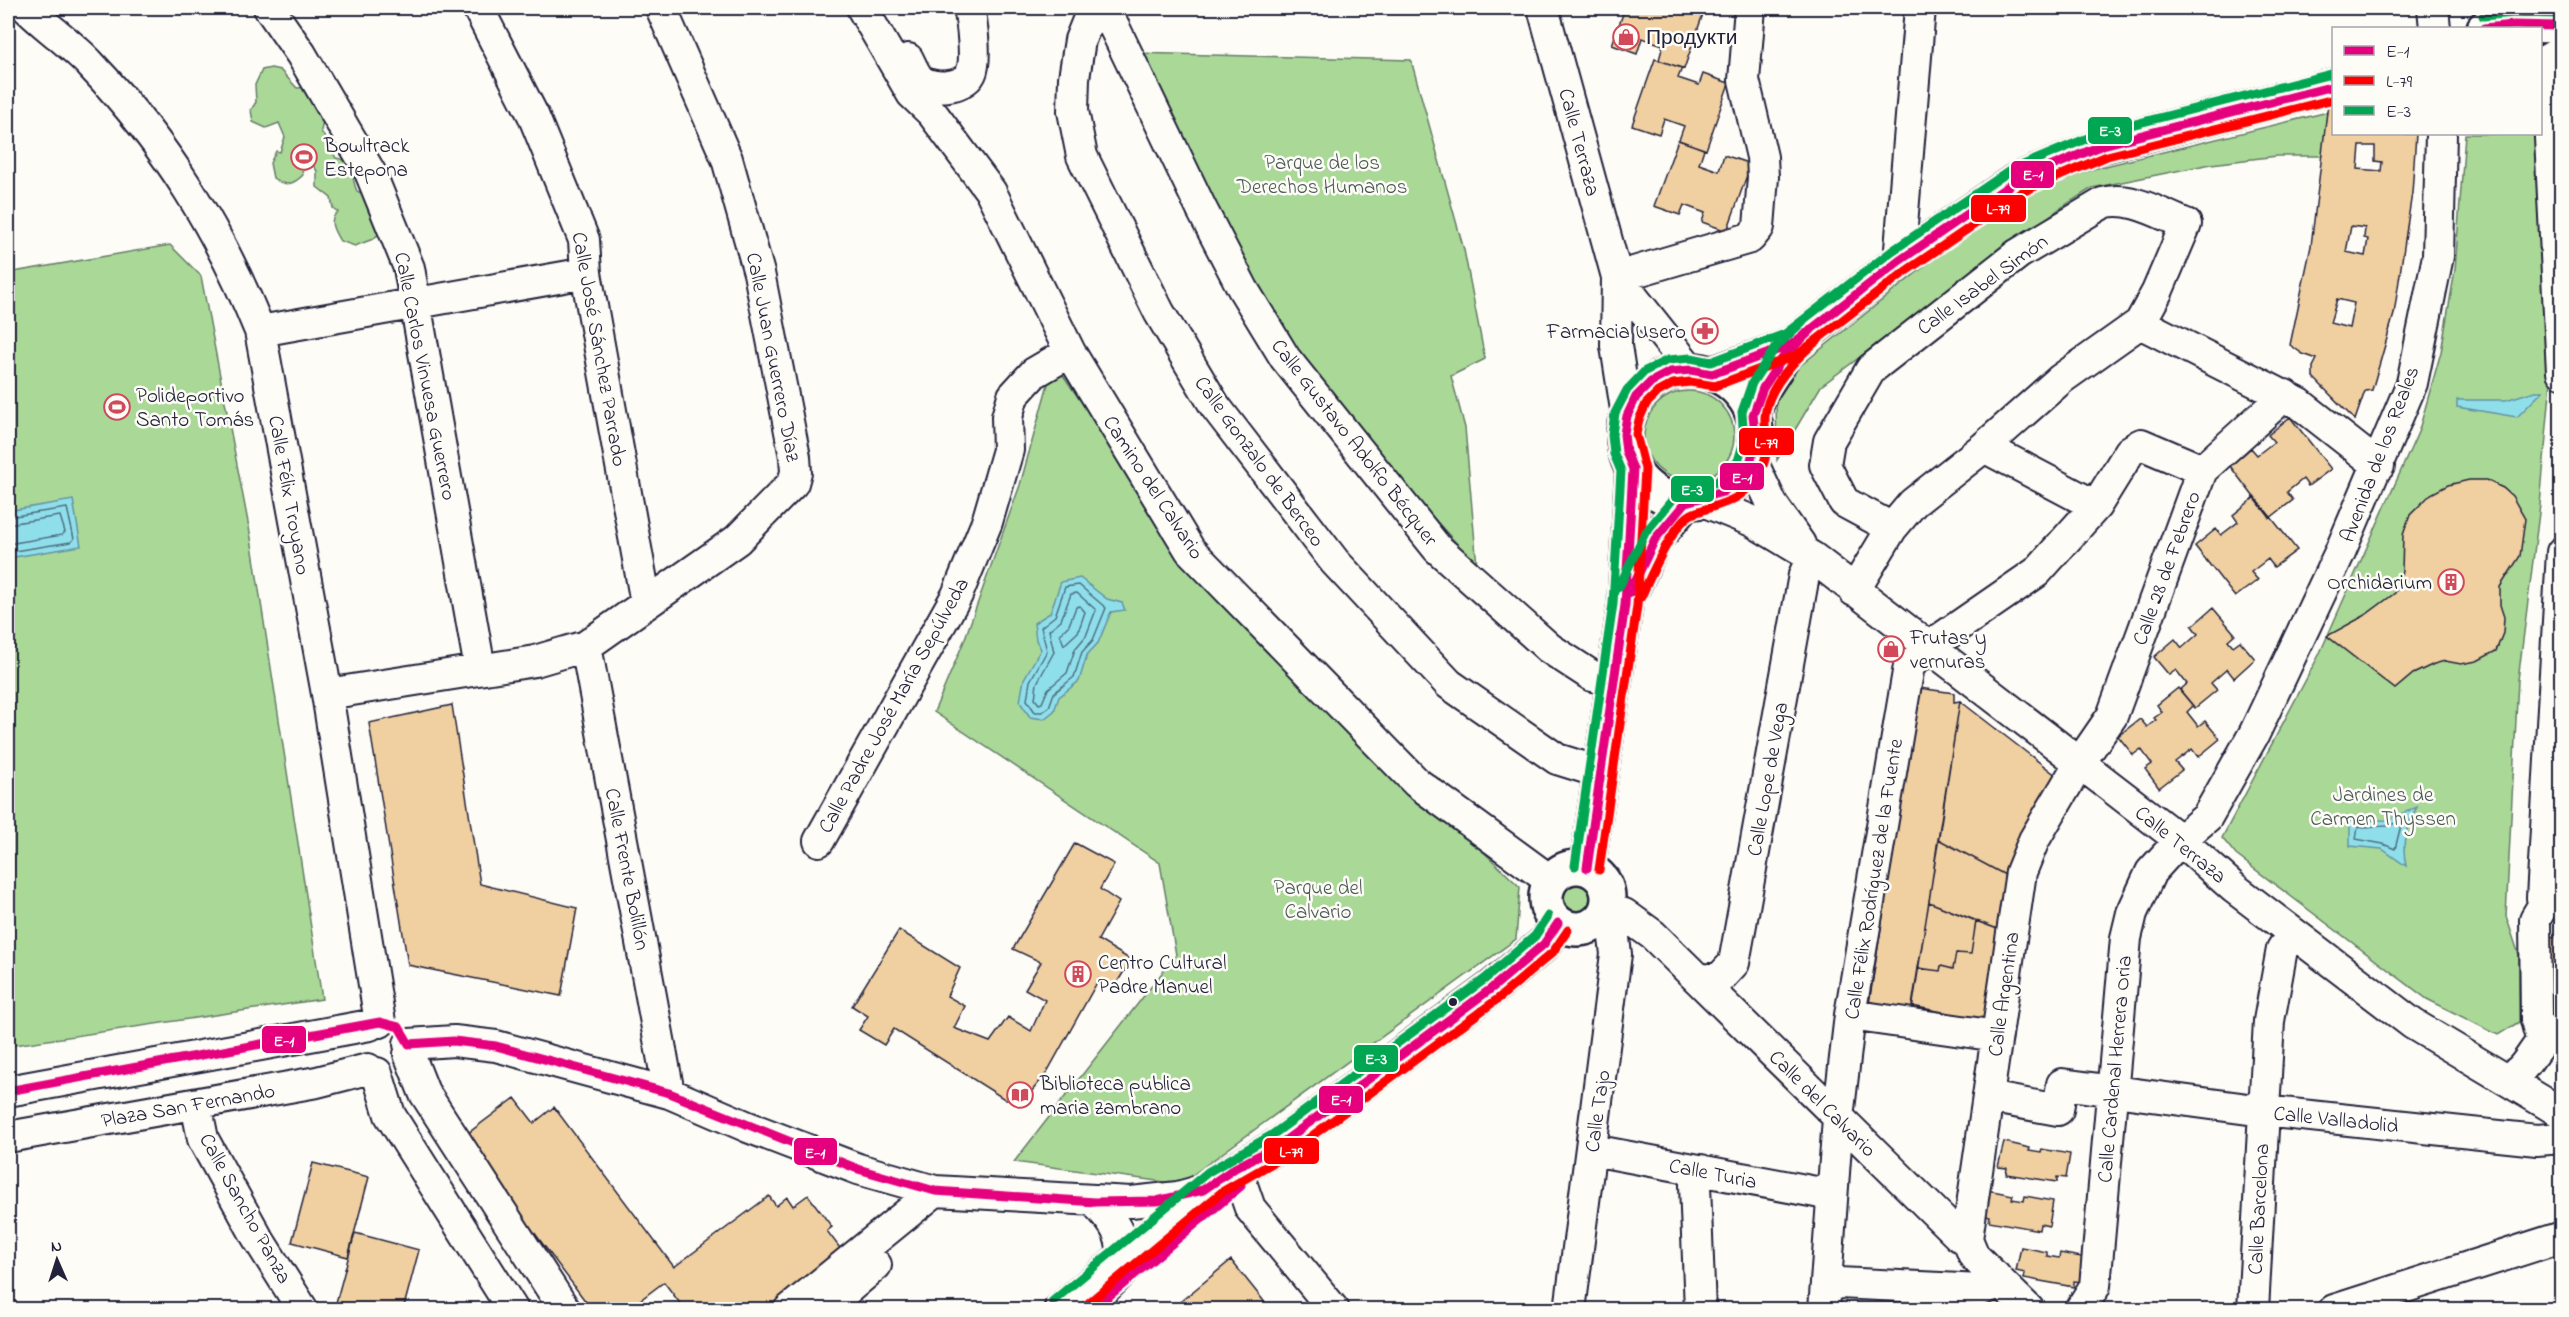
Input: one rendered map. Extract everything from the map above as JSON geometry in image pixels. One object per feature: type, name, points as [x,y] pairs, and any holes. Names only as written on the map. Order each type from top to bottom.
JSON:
[{"type":"main road","points":[[2492,23],[2562,26]]},
{"type":"main road","points":[[2542,38],[2562,31]]},
{"type":"main road","points":[[1753,414],[1760,393],[1791,345],[1899,261],[2016,182],[2055,163],[2103,145],[2332,87]]},
{"type":"main road","points":[[1587,868],[1625,605],[1632,469],[1626,452],[1624,434],[1627,416],[1636,397],[1651,382],[1670,372],[1702,372],[1791,345]]},
{"type":"main road","points":[[1625,605],[1655,539],[1694,501],[1732,487],[1752,461],[1756,429],[1753,414],[1744,397],[1730,382],[1702,372]]},
{"type":"main road","points":[[1632,469],[1650,487],[1694,501]]},
{"type":"main road","points":[[1567,868],[1587,868],[1604,880],[1609,899],[1604,914],[1581,929],[1558,923],[1551,916],[1545,898],[1551,881],[1557,873],[1567,868]]},
{"type":"main road","points":[[1062,1310],[1203,1190],[1235,1168],[1279,1145],[1492,988],[1544,944],[1558,923]]},
{"type":"main road","points":[[1090,1310],[1197,1225],[1242,1185],[1279,1145]]},
{"type":"street","name":"Calle Félix Troyano","points":[[27,8],[91,65],[161,149],[210,221],[237,275],[260,331],[327,694],[375,1023]]},
{"type":"street","name":"Calle Carlos Vinuesa Guerrero","points":[[269,8],[301,54],[370,172],[409,268],[480,669]]},
{"type":"street","name":"Calle José Sánchez Parrado","points":[[478,8],[533,115],[584,240],[586,273],[646,603]]},
{"type":"street","name":"Calle Juan Guerrero Díaz","points":[[327,694],[535,661],[586,646],[737,540],[793,483],[796,472],[759,273],[748,231],[727,159],[697,85],[661,8]]},
{"type":"street","name":"Camino del Calvario","points":[[862,8],[912,94],[932,113],[991,192],[1070,352],[1190,550],[1418,783],[1551,881]]},
{"type":"street","points":[[879,8],[919,79],[936,87],[964,81],[972,72],[973,26],[969,8]]},
{"type":"street","name":"Calle Gonzalo de Berceo","points":[[1093,8],[1080,40],[1074,78],[1073,111],[1082,156],[1159,312],[1215,406],[1335,562],[1449,684],[1557,759],[1602,773]]},
{"type":"street","name":"Calle Gustavo Adolfo Bécquer","points":[[1105,8],[1207,220],[1243,289],[1285,358],[1437,548],[1502,609],[1549,648],[1592,676],[1615,680]]},
{"type":"street","name":"Calle Terraza","points":[[1543,8],[1617,277],[1616,346],[1620,387],[1627,416]]},
{"type":"street","points":[[1617,277],[1750,238],[1759,227],[1762,157],[1744,80],[1750,8]]},
{"type":"street","points":[[1899,261],[1920,8]]},
{"type":"street","points":[[2433,8],[2435,27]]},
{"type":"street","points":[[2562,51],[2546,60],[2562,372]]},
{"type":"street","name":"Avenida de los Reales","points":[[2180,840],[2207,817],[2254,734],[2379,466],[2412,383],[2438,256],[2441,135]]},
{"type":"street","name":"Calle Isabel Simón","points":[[1854,591],[1892,528],[1913,503],[1984,447],[2061,379],[2140,323],[2157,292],[2186,224],[2126,201],[2114,200],[2079,216],[2018,254],[1871,369],[1829,441],[1825,465],[1844,502],[1892,528]]},
{"type":"street","points":[[260,331],[586,273]]},
{"type":"street","name":"Calle Terraza","points":[[1617,277],[1702,372]]},
{"type":"street","points":[[2140,323],[2285,395],[2300,404],[2379,466]]},
{"type":"street","name":"Calle Padre José María Sepúlveda","points":[[819,841],[957,596],[987,522],[1008,450],[1007,417],[1013,396],[1034,373],[1070,352]]},
{"type":"street","name":"Calle 28 de Febrero","points":[[2079,764],[2112,716],[2202,470],[2285,395]]},
{"type":"street","name":"Calle Félix Rodríguez de la Fuente","points":[[1824,1310],[1838,1118],[1850,1015],[1909,666],[1928,648],[2037,572],[2096,506],[2130,451],[2141,444],[2202,470]]},
{"type":"street","points":[[1984,447],[2096,506]]},
{"type":"street","name":"Calle Terraza","points":[[1752,461],[1772,504],[1812,558]]},
{"type":"street","name":"Calle Terraza","points":[[1694,501],[1752,521],[1812,558],[2180,840],[2234,888],[2413,1024],[2562,1113]]},
{"type":"street","points":[[2506,1079],[2519,1072],[2551,1034],[2536,1020],[2535,919],[2553,906],[2542,898],[2558,673],[2562,552]]},
{"type":"street","name":"Calle Lope de Vega","points":[[1701,980],[1720,978],[1729,971],[1734,963],[1804,575],[1812,558]]},
{"type":"street","name":"Calle Frente Bolillón","points":[[586,646],[669,1093]]},
{"type":"street","name":"Calle Argentina","points":[[1967,1239],[2021,872],[2034,840],[2079,764]]},
{"type":"street","name":"Calle Cardenal Herrera Oria","points":[[2080,1310],[2095,1286],[2126,938],[2130,921],[2151,872],[2180,840]]},
{"type":"street","name":"Calle del Calvario","points":[[1604,914],[1636,921],[1701,980],[1959,1236],[1967,1239],[1974,1256],[2028,1310]]},
{"type":"street","name":"Calle Tajo","points":[[1570,1310],[1593,1148],[1616,954],[1613,930],[1604,914]]},
{"type":"street","name":"Calle Barcelona","points":[[2253,1310],[2269,1020],[2282,949],[2293,934]]},
{"type":"street","points":[[1850,1015],[1997,1036]]},
{"type":"street","points":[[375,1023],[362,1032],[357,1051],[372,1071],[390,1115],[513,1310]]},
{"type":"street","points":[[8,1091],[375,1023],[399,1027],[424,1092],[565,1310]]},
{"type":"street","points":[[409,1049],[454,1041],[496,1046],[669,1093],[748,1127],[858,1169],[948,1192],[1095,1202],[1157,1200],[1203,1190]]},
{"type":"street","points":[[372,1071],[387,1074],[397,1070],[405,1063],[409,1049]]},
{"type":"street","name":"Plaza San Fernando","points":[[8,1137],[372,1071]]},
{"type":"street","name":"Calle Valladolid","points":[[1988,1097],[2058,1110],[2062,1084],[2263,1112],[2537,1140],[2562,1138]]},
{"type":"street","name":"Calle Sancho Panza","points":[[196,1104],[203,1138],[257,1238],[303,1310]]},
{"type":"street","name":"Calle Turia","points":[[1593,1148],[1603,1152],[1821,1193],[1832,1200]]},
{"type":"street","points":[[1700,1310],[1695,1185],[1696,1176],[1701,1170]]},
{"type":"street","points":[[1242,1185],[1250,1208],[1334,1310]]},
{"type":"street","points":[[789,1310],[948,1192]]},
{"type":"street","points":[[823,1310],[948,1192]]},
{"type":"street","points":[[1090,1310],[1093,1300],[1123,1271],[1120,1233],[1114,1222],[1095,1202]]},
{"type":"street","points":[[2334,1310],[2562,1237]]},
{"type":"street","points":[[1827,1277],[1839,1283],[1981,1290],[1991,1286],[1995,1276]]},
{"type":"green space","name":"Parque de los Derechos Humanos","points":[[1133,53],[1411,60],[1464,250],[1485,359],[1451,376],[1465,428],[1477,566],[1333,407],[1237,268]]},
{"type":"green space","name":"Bowltrack Estepona","points":[[271,68],[280,70],[297,88],[310,87],[325,112],[321,131],[336,158],[343,159],[350,166],[357,191],[371,198],[381,232],[373,239],[355,246],[340,241],[332,222],[338,212],[333,208],[331,198],[317,187],[317,171],[313,165],[302,171],[303,175],[292,183],[281,183],[273,178],[270,163],[276,151],[280,152],[285,137],[279,123],[266,128],[253,122],[251,110],[256,102],[255,85],[262,70]]},
{"type":"green space","points":[[2328,112],[2324,156],[2277,156],[2211,164],[2092,188],[2059,209],[1821,386],[1777,460],[1776,400],[1786,377],[1985,218],[2048,185],[2093,169]]},
{"type":"green space","name":"Jardines de Carmen Thyssen","points":[[2465,135],[2540,135],[2553,358],[2540,505],[2518,680],[2506,916],[2519,955],[2519,1022],[2498,1035],[2427,999],[2236,855],[2222,838],[2319,655],[2419,430],[2441,352],[2455,270]]},
{"type":"green space","points":[[170,245],[201,276],[251,538],[322,999],[8,1046],[8,273]]},
{"type":"green space","name":"Parque del Calvario","points":[[1054,362],[1117,454],[1189,568],[1520,887],[1516,939],[1180,1184],[1014,1162],[1176,955],[1160,863],[934,712],[964,641],[1020,485]]},
{"type":"green space","points":[[1680,391],[1698,391],[1714,398],[1727,411],[1734,427],[1734,445],[1727,461],[1714,474],[1698,481],[1680,481],[1664,474],[1651,461],[1644,445],[1644,427],[1651,411],[1664,398]]},
{"type":"green space","points":[[1578,883],[1588,887],[1592,897],[1588,907],[1578,911],[1568,907],[1564,897],[1568,887]]},
{"type":"water","points":[[2535,391],[2543,391],[2517,417],[2457,407],[2457,400],[2506,400]]},
{"type":"water","points":[[73,500],[81,546],[8,558],[8,511]]},
{"type":"water","points":[[1080,578],[1107,599],[1122,603],[1125,610],[1111,612],[1098,643],[1087,655],[1079,681],[1059,697],[1054,711],[1044,719],[1030,717],[1020,702],[1024,679],[1041,649],[1036,640],[1034,623],[1050,613],[1061,582]]},
{"type":"water","points":[[2417,807],[2406,835],[2404,850],[2406,866],[2382,849],[2350,846],[2350,821],[2387,820]]},
{"type":"building","points":[[1625,8],[1705,8],[1684,69],[1659,60],[1663,45],[1642,38],[1637,54],[1612,45]]},
{"type":"building","points":[[1655,59],[1682,68],[1678,78],[1699,85],[1703,74],[1729,83],[1706,150],[1679,140],[1684,126],[1664,119],[1659,134],[1632,125]]},
{"type":"building","points":[[2332,94],[2332,135],[2416,135],[2412,193],[2394,314],[2372,390],[2365,391],[2355,420],[2313,377],[2313,367],[2317,359],[2303,354],[2290,345],[2311,246],[2329,95]],"holes":[[[2360,146],[2375,146],[2375,161],[2382,162],[2381,171],[2358,169]],[[2351,226],[2365,228],[2364,238],[2368,239],[2365,256],[2346,252]],[[2337,299],[2354,303],[2349,328],[2330,323]]]},
{"type":"building","points":[[1678,140],[1704,149],[1699,164],[1719,171],[1724,155],[1751,164],[1727,231],[1702,222],[1705,213],[1684,205],[1680,215],[1654,206]]},
{"type":"building","points":[[2290,417],[2331,469],[2308,486],[2303,479],[2287,492],[2293,500],[2270,518],[2230,466],[2251,448],[2257,455],[2274,442],[2268,435]]},
{"type":"building","name":"Orchidarium","points":[[2469,480],[2486,480],[2503,488],[2512,496],[2525,519],[2520,556],[2500,587],[2500,605],[2504,617],[2503,633],[2496,651],[2477,661],[2461,664],[2445,661],[2434,664],[2413,674],[2395,689],[2327,636],[2364,616],[2395,593],[2402,571],[2403,535],[2410,515],[2431,494],[2448,485]]},
{"type":"building","points":[[2255,497],[2297,550],[2274,567],[2268,559],[2251,572],[2258,580],[2235,597],[2195,546],[2216,529],[2221,535],[2238,522],[2233,515]]},
{"type":"building","points":[[2213,608],[2235,634],[2228,640],[2233,646],[2240,641],[2255,659],[2234,678],[2227,669],[2211,683],[2217,690],[2195,708],[2180,690],[2187,684],[2176,670],[2169,675],[2154,657],[2175,639],[2182,648],[2198,634],[2192,626]]},
{"type":"building","points":[[1919,688],[1954,693],[1954,702],[1960,701],[1912,1010],[1869,1004]]},
{"type":"building","points":[[2178,688],[2193,706],[2187,712],[2198,726],[2205,721],[2220,739],[2198,757],[2192,749],[2175,762],[2182,770],[2159,788],[2145,769],[2152,764],[2141,749],[2133,755],[2118,736],[2140,719],[2147,727],[2156,720],[2154,718],[2162,712],[2157,705]]},
{"type":"building","points":[[1960,701],[2057,776],[2007,876],[1938,839]]},
{"type":"building","points":[[452,705],[480,884],[577,908],[561,996],[408,965],[369,723]]},
{"type":"building","points":[[1938,839],[2007,876],[2000,930],[1929,902]]},
{"type":"building","name":"Centro Cultural Padre Manuel","points":[[1075,843],[1114,864],[1100,889],[1119,902],[1098,940],[1131,960],[1115,986],[1099,979],[1046,1074],[1026,1098],[1006,1100],[894,1029],[884,1045],[859,1030],[868,1016],[852,1006],[899,930],[960,968],[947,996],[965,1006],[954,1028],[990,1042],[1008,1017],[1031,1031],[1045,1000],[1025,989],[1041,962],[1013,949]]},
{"type":"building","points":[[1929,902],[1976,921],[1971,954],[1956,953],[1953,969],[1941,966],[1940,971],[1918,968]]},
{"type":"building","points":[[1976,921],[2000,930],[1987,1021],[1912,1006],[1918,968],[1940,971],[1941,966],[1953,969],[1956,953],[1971,954]]},
{"type":"building","points":[[2562,936],[2562,1018],[2551,1019],[2547,937]]},
{"type":"building","points":[[515,1098],[534,1123],[554,1107],[674,1267],[769,1196],[776,1206],[787,1197],[793,1206],[808,1195],[832,1227],[827,1231],[846,1256],[775,1310],[685,1310],[664,1282],[627,1310],[592,1310],[463,1137]]},
{"type":"building","points":[[2004,1142],[2030,1148],[2029,1151],[2041,1153],[2042,1149],[2070,1154],[2066,1178],[2057,1177],[2057,1182],[2006,1174],[2007,1168],[1998,1167]]},
{"type":"building","points":[[313,1163],[369,1177],[348,1257],[292,1242]]},
{"type":"building","points":[[1987,1190],[2013,1195],[2012,1199],[2024,1201],[2025,1196],[2053,1201],[2049,1226],[2040,1224],[2039,1230],[1989,1221],[1990,1216],[1982,1214]]},
{"type":"building","points":[[355,1233],[419,1250],[403,1310],[334,1310]]},
{"type":"building","points":[[2021,1247],[2047,1252],[2047,1256],[2059,1258],[2060,1253],[2087,1258],[2083,1282],[2074,1281],[2074,1287],[2024,1278],[2025,1273],[2016,1271]]},
{"type":"building","points":[[1231,1260],[1271,1310],[1170,1310],[1197,1288]]},
{"type":"transit line","name":"E-3","points":[[2483,16],[2514,13],[2562,14]]},
{"type":"transit line","name":"E-1","points":[[2494,27],[2562,26]]},
{"type":"transit line","name":"E-3","points":[[1575,866],[1613,604],[1621,471],[1614,454],[1612,435],[1615,413],[1627,390],[1645,371],[1668,360],[1691,358],[1711,362],[1785,334],[1892,251],[2011,170],[2100,133],[2331,74]]},
{"type":"transit line","name":"E-1","points":[[1587,868],[1625,605],[1633,469],[1626,452],[1624,434],[1627,416],[1636,397],[1651,382],[1670,372],[1691,370],[1712,374],[1791,345],[1899,261],[2016,181],[2103,145],[2332,87]]},
{"type":"transit line","name":"L-79","points":[[1599,870],[1637,606],[1645,469],[1636,434],[1646,404],[1658,392],[1673,384],[1690,382],[1715,386],[1797,355],[1906,271],[2022,192],[2107,156],[2332,100]]},
{"type":"transit line","name":"E-3","points":[[1619,587],[1645,533],[1678,493],[1717,482],[1738,461],[1744,441],[1742,412],[1752,383],[1775,348],[1803,321]]},
{"type":"transit line","name":"E-1","points":[[1630,592],[1655,539],[1686,502],[1723,492],[1742,477],[1749,467],[1756,442],[1753,415],[1763,388],[1784,356],[1811,330]]},
{"type":"transit line","name":"L-79","points":[[1641,597],[1663,550],[1686,518],[1737,497],[1758,475],[1765,460],[1765,417],[1771,395],[1784,374],[1819,339]]},
{"type":"transit line","name":"E-3","points":[[1053,1301],[1208,1172],[1272,1135],[1485,979],[1535,936],[1548,916]]},
{"type":"transit line","name":"E-1","points":[[8,1091],[380,1022],[399,1027],[409,1044],[454,1041],[496,1046],[669,1093],[858,1169],[935,1191],[1095,1202],[1157,1201],[1203,1190],[1235,1168],[1279,1145],[1492,988],[1544,944],[1558,923]]},
{"type":"transit line","name":"L-79","points":[[1080,1310],[1222,1192],[1286,1155],[1499,998],[1553,952],[1568,930]]},
{"type":"transit line","name":"E-1","points":[[1092,1310],[1241,1186]]},
{"type":"place","name":"Продукти","points":[[1626,37]]},
{"type":"place","name":"Bowltrack Estepona","points":[[304,157]]},
{"type":"place","name":"Farmacia Usero","points":[[1705,331]]},
{"type":"place","name":"Polideportivo Santo Tomás","points":[[117,407]]},
{"type":"place","name":"Orchidarium","points":[[2451,582]]},
{"type":"place","name":"Frutas y vernuras","points":[[1891,649]]},
{"type":"place","name":"Centro Cultural Padre Manuel","points":[[1078,974]]},
{"type":"place","name":"Biblioteca publica maria zambrano","points":[[1020,1095]]}]
